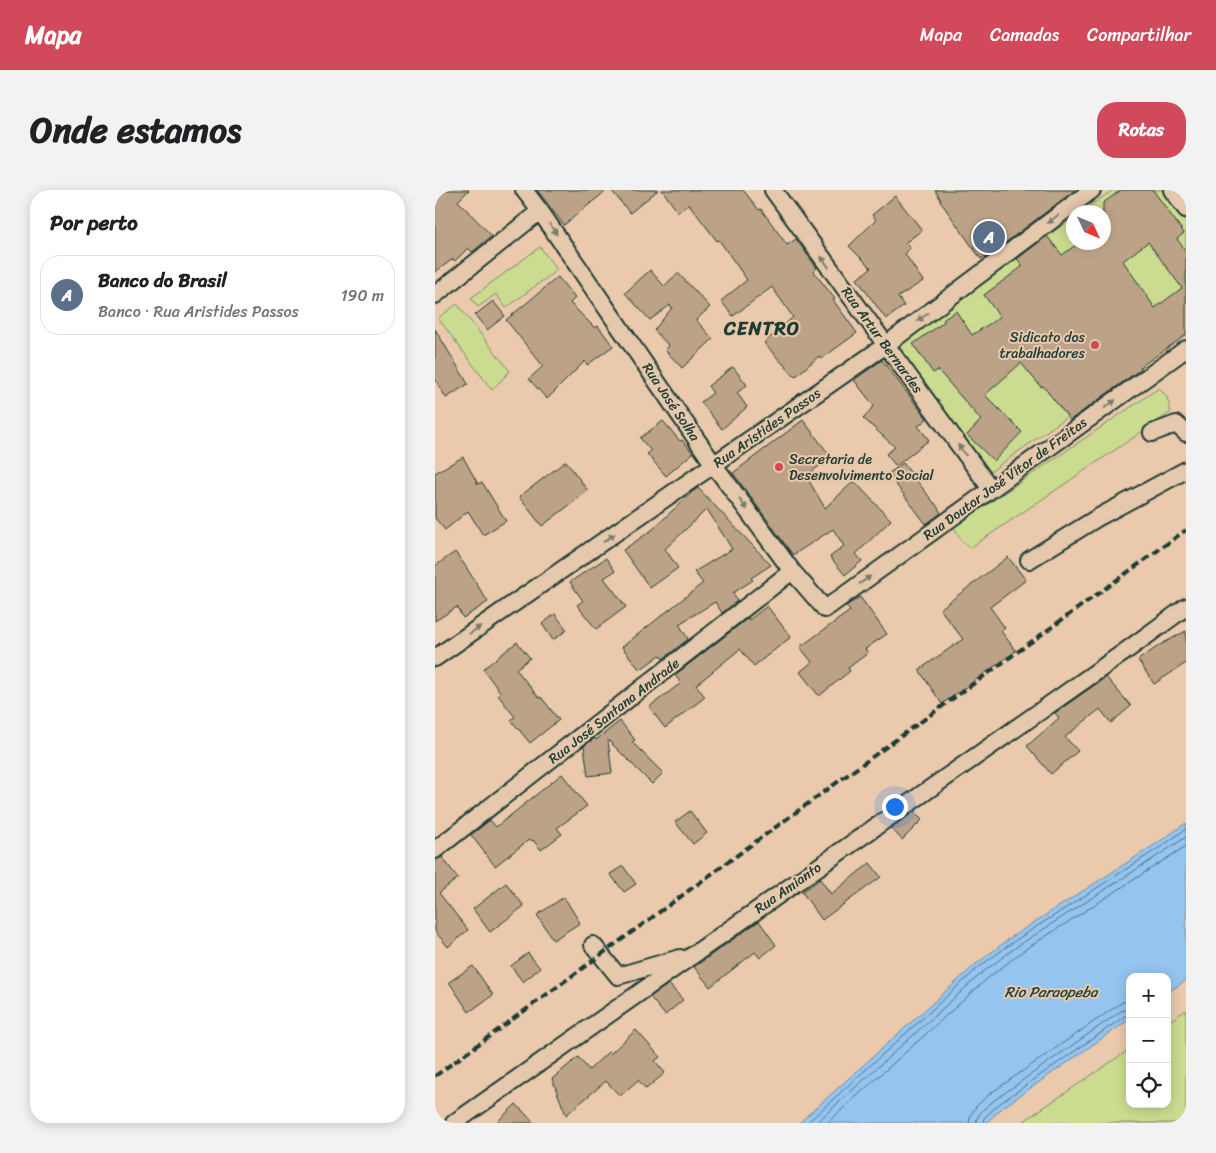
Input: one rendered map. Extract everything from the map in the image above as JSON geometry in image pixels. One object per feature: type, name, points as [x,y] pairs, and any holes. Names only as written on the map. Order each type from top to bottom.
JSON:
[{"type":"street","name":"Rua José Solha","points":[[524,190],[714,465],[792,571],[825,609]]},
{"type":"street","name":"Rua Artur Bernardes","points":[[773,190],[991,489]]},
{"type":"street","name":"Rua Aristides Passos","points":[[435,658],[886,345],[1092,190]]},
{"type":"street","points":[[1172,190],[1186,209]]},
{"type":"street","points":[[435,295],[540,211]]},
{"type":"street","name":"Rua Doutor José Vitor de Freitas","points":[[825,609],[1186,349]]},
{"type":"street","points":[[1152,434],[1176,424],[1186,432]]},
{"type":"street","points":[[1029,560],[1097,518],[1186,470]]},
{"type":"street","name":"Rua José Santana Andrade","points":[[435,850],[792,571]]},
{"type":"street","name":"Rua Amianto","points":[[453,1123],[1186,607]]},
{"type":"street","points":[[593,946],[618,976],[692,955]]},
{"type":"green space","points":[[1113,190],[1162,190],[1186,222],[1186,331],[990,472],[891,348],[1066,223],[1066,250],[1111,250],[1111,205],[1091,205]]},
{"type":"green space","points":[[540,247],[557,270],[506,308],[496,294],[478,307],[471,298]]},
{"type":"green space","points":[[457,304],[510,371],[492,390],[438,318]]},
{"type":"green space","points":[[1159,388],[1167,397],[1171,412],[970,548],[961,540],[954,527]]},
{"type":"green space","points":[[1186,1010],[1186,1123],[1021,1123],[1126,1052],[1126,1108],[1171,1108],[1171,1020]]},
{"type":"water","name":"Rio Paraopeba","points":[[1186,823],[1186,980],[1171,990],[1171,973],[1126,973],[1126,1022],[1002,1108],[986,1123],[799,1123],[976,964],[1013,936]]},
{"type":"building","points":[[435,190],[469,190],[458,201],[492,236],[472,252],[468,248],[455,261],[453,259],[435,272]]},
{"type":"building","points":[[537,190],[607,190],[564,225]]},
{"type":"building","points":[[611,190],[658,190],[630,213]]},
{"type":"building","points":[[662,190],[743,190],[759,210],[761,209],[787,245],[796,239],[817,268],[813,271],[835,299],[833,300],[857,333],[821,359],[819,356],[795,377],[764,343],[793,317],[772,287],[733,316],[721,301],[747,280],[719,240],[717,241],[689,204],[678,212]]},
{"type":"building","points":[[935,190],[1075,190],[981,259],[940,201]]},
{"type":"building","points":[[1121,190],[1153,190],[1184,233],[1177,239],[1186,251],[1186,335],[1070,420],[1043,386],[1041,387],[1021,363],[985,395],[1022,432],[994,461],[967,435],[981,420],[938,370],[933,373],[913,344],[956,311],[972,335],[1000,317],[984,295],[1023,266],[1017,259],[1047,236],[1062,255],[1069,250],[1111,250],[1111,205],[1103,205],[1103,203]],"holes":[[[1148,242],[1182,288],[1155,308],[1123,261]]]},
{"type":"building","points":[[895,196],[922,230],[905,243],[910,248],[905,254],[923,281],[898,297],[904,306],[886,319],[857,279],[871,268],[849,246],[876,220],[872,215]]},
{"type":"building","points":[[650,270],[664,286],[678,273],[710,307],[696,320],[713,339],[682,368],[665,350],[669,346],[654,330],[672,308],[670,305],[650,320],[625,293]]},
{"type":"building","points":[[558,277],[575,298],[570,303],[595,328],[598,326],[613,346],[587,365],[585,361],[547,399],[529,379],[543,366],[506,320]]},
{"type":"building","points":[[493,301],[505,316],[487,330],[475,315]]},
{"type":"building","points":[[435,329],[468,384],[446,398],[435,379]]},
{"type":"building","points":[[882,360],[927,419],[918,426],[929,440],[896,466],[886,454],[895,447],[863,418],[874,406],[854,380]]},
{"type":"building","points":[[733,367],[747,385],[737,393],[747,407],[722,429],[701,402],[713,393],[708,386]]},
{"type":"building","points":[[803,420],[831,457],[806,476],[825,508],[854,481],[891,520],[856,554],[862,561],[845,575],[830,557],[844,546],[833,529],[793,555],[733,473]]},
{"type":"building","points":[[663,421],[693,453],[666,476],[647,454],[651,451],[640,438]]},
{"type":"building","points":[[463,457],[478,484],[482,482],[506,521],[483,535],[468,511],[445,530],[435,518],[435,473]]},
{"type":"building","points":[[566,461],[588,491],[542,526],[519,497]]},
{"type":"building","points":[[903,463],[941,513],[926,524],[888,474]]},
{"type":"building","points":[[698,488],[771,565],[733,593],[737,601],[722,613],[715,602],[679,624],[688,639],[663,659],[660,655],[640,670],[622,647],[703,583],[694,572],[732,549],[707,509],[665,549],[678,568],[650,588],[623,550],[652,530]]},
{"type":"building","points":[[455,552],[488,602],[463,618],[457,607],[435,621],[435,566]]},
{"type":"building","points":[[1008,557],[1026,580],[990,607],[1005,628],[1001,631],[1016,651],[942,704],[919,670],[963,639],[940,609]]},
{"type":"building","points":[[606,558],[615,571],[604,578],[626,607],[596,629],[577,605],[583,601],[570,582]]},
{"type":"building","points":[[860,597],[887,634],[865,649],[868,653],[848,668],[850,671],[819,696],[800,672],[812,662],[800,647],[850,611],[846,606]]},
{"type":"building","points":[[767,606],[791,637],[754,666],[740,649],[696,685],[705,697],[665,728],[649,707],[681,683],[675,675],[748,618],[749,620]]},
{"type":"building","points":[[555,614],[567,630],[553,640],[542,624]]},
{"type":"building","points":[[1186,631],[1186,663],[1154,684],[1138,660]]},
{"type":"building","points":[[517,642],[530,658],[516,669],[559,720],[530,743],[511,720],[515,717],[498,695],[501,693],[483,669]]},
{"type":"building","points":[[1106,677],[1131,706],[1111,723],[1100,709],[1065,737],[1078,751],[1051,774],[1027,746],[1059,718],[1055,713]]},
{"type":"building","points":[[620,721],[635,740],[632,742],[663,773],[652,784],[608,740],[612,773],[588,776],[584,746],[595,738],[596,740]]},
{"type":"building","points":[[562,774],[587,806],[557,828],[562,834],[541,850],[530,839],[495,866],[471,835],[490,820],[496,827]]},
{"type":"building","points":[[690,811],[707,833],[693,844],[675,822]]},
{"type":"building","points":[[914,812],[922,820],[902,840],[891,828]]},
{"type":"building","points":[[442,857],[458,878],[439,893],[468,930],[448,947],[435,931],[435,860]]},
{"type":"building","points":[[870,863],[881,877],[822,920],[802,892],[820,879],[831,894]]},
{"type":"building","points":[[623,866],[636,884],[624,892],[610,874]]},
{"type":"building","points":[[506,883],[524,906],[490,932],[473,909]]},
{"type":"building","points":[[564,897],[580,923],[553,940],[537,915]]},
{"type":"building","points":[[759,921],[776,945],[760,958],[755,952],[710,987],[694,967]]},
{"type":"building","points":[[528,953],[540,968],[523,982],[511,966]]},
{"type":"building","points":[[473,966],[493,995],[469,1012],[449,982]]},
{"type":"building","points":[[669,984],[683,1000],[665,1015],[650,997]]},
{"type":"building","points":[[636,1030],[660,1057],[655,1061],[665,1073],[646,1089],[638,1080],[620,1096],[606,1081],[566,1115],[552,1079],[578,1057],[589,1070]]},
{"type":"building","points":[[516,1104],[534,1123],[496,1123]]},
{"type":"railway","points":[[435,1076],[1186,530]]},
{"type":"place","name":"Banco do Brasil","points":[[989,237]]},
{"type":"place","name":"Sidicato dos trabalhadores","points":[[1095,345]]},
{"type":"place","name":"Secretaria de Desenvolvimento Social","points":[[779,467]]},
{"type":"district","name":"CENTRO","points":[[762,328]]}]
